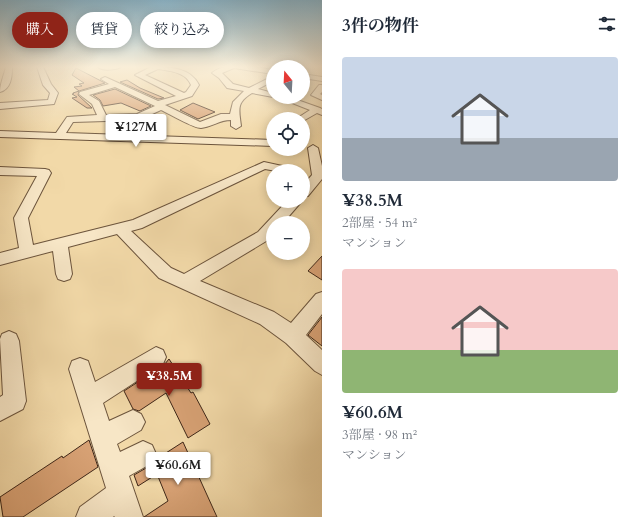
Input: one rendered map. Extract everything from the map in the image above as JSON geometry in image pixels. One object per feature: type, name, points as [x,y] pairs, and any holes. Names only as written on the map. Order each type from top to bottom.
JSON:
[{"type":"street","points":[[0,106],[51,102],[54,93],[53,91]]},
{"type":"street","points":[[92,91],[83,94],[96,103],[103,119]]},
{"type":"street","points":[[131,91],[200,125],[221,117],[235,117]]},
{"type":"street","points":[[173,91],[183,96]]},
{"type":"street","points":[[60,136],[70,119],[139,117],[161,105],[189,94],[192,91]]},
{"type":"street","points":[[237,141],[235,117],[236,104],[244,95],[250,91]]},
{"type":"street","points":[[318,91],[315,95],[322,98]]},
{"type":"street","points":[[300,104],[320,111]]},
{"type":"street","points":[[310,115],[320,111]]},
{"type":"street","points":[[0,134],[237,141],[266,138]]},
{"type":"street","points":[[313,148],[320,177]]},
{"type":"street","points":[[0,259],[138,224],[264,165],[266,165]]},
{"type":"street","points":[[0,171],[45,172],[21,218],[27,252]]},
{"type":"street","points":[[310,175],[320,177]]},
{"type":"street","points":[[310,186],[320,177]]},
{"type":"street","points":[[282,216],[289,208]]},
{"type":"street","points":[[119,228],[166,273],[267,318],[293,336],[322,364]]},
{"type":"street","points":[[184,282],[266,233]]},
{"type":"street","points":[[60,244],[64,274]]},
{"type":"street","points":[[293,336],[322,300]]},
{"type":"street","points":[[0,409],[15,400],[9,341]]},
{"type":"street","points":[[90,398],[156,357]]},
{"type":"street","points":[[80,369],[121,493]]},
{"type":"street","points":[[103,438],[133,422]]},
{"type":"street","points":[[90,517],[121,493],[143,454]]},
{"type":"building","points":[[79,91],[78,95],[92,108],[87,108],[72,98],[77,97],[72,94],[74,94],[73,93]]},
{"type":"building","points":[[107,91],[120,91],[151,106],[140,111],[121,103],[103,106],[100,100],[93,95]]},
{"type":"building","points":[[140,91],[148,91],[164,98],[158,99]]},
{"type":"building","points":[[193,103],[215,112],[198,119],[180,110]]},
{"type":"building","points":[[322,256],[322,280],[308,271]]},
{"type":"building","points":[[322,317],[322,346],[308,335]]},
{"type":"building","points":[[169,359],[191,393],[193,392],[210,424],[188,438],[166,393],[139,411],[133,409],[124,391],[164,365]]},
{"type":"building","points":[[89,440],[98,467],[23,517],[3,517],[0,497]]},
{"type":"building","points":[[183,442],[217,517],[144,517],[168,501],[157,474],[138,486],[134,475],[153,464],[155,460]]}]
